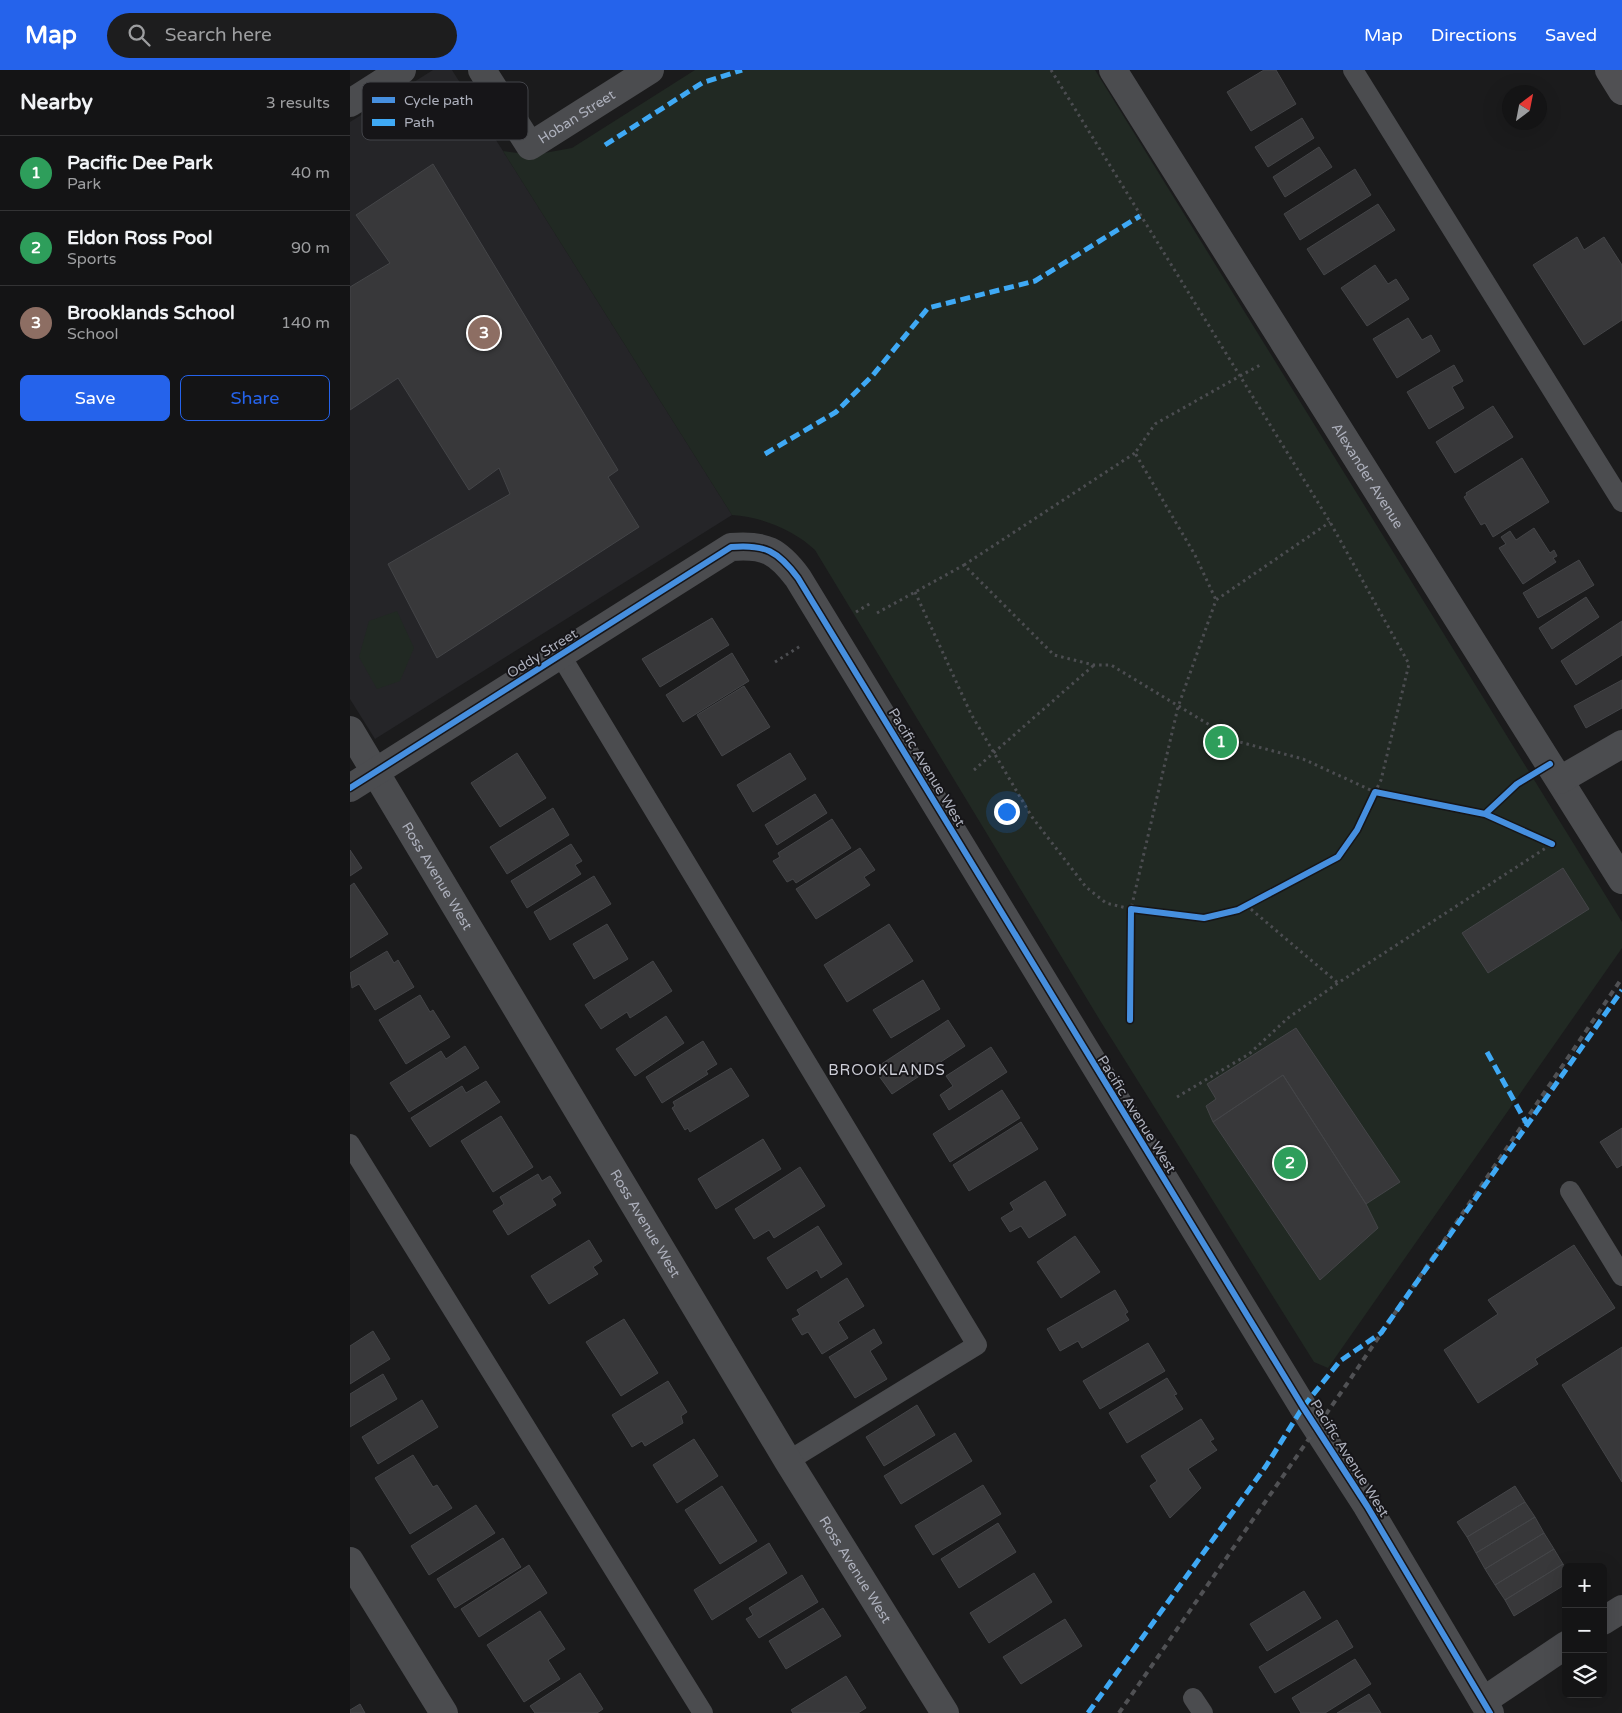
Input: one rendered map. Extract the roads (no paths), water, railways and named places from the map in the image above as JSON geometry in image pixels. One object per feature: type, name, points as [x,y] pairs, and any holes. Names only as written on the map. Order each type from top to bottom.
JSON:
[{"type":"main road","points":[[1609,70],[1622,91]]},
{"type":"street","points":[[383,82],[402,70]]},
{"type":"street","name":"Hoban Street","points":[[482,70],[490,82]]},
{"type":"street","name":"Hoban Street","points":[[526,140],[530,146],[650,70]]},
{"type":"street","name":"Alexander Avenue","points":[[1113,70],[1622,880]]},
{"type":"street","points":[[350,103],[362,95]]},
{"type":"street","name":"Oddy Street","points":[[350,788],[376,774],[731,547],[749,546]]},
{"type":"street","name":"Pacific Avenue West","points":[[749,546],[766,549],[784,559],[798,578],[1121,1111],[1367,1506],[1486,1707]]},
{"type":"street","name":"Ross Avenue West","points":[[350,730],[788,1461],[945,1713]]},
{"type":"street","points":[[1560,780],[1622,744]]},
{"type":"street","points":[[350,1561],[444,1713]]},
{"type":"street","points":[[1607,1618],[1622,1609]]},
{"type":"street","points":[[1486,1707],[1562,1648]]},
{"type":"lane","points":[[1353,70],[1622,502]]},
{"type":"lane","points":[[560,656],[977,1345],[788,1461]]},
{"type":"lane","points":[[350,1144],[703,1713]]},
{"type":"lane","points":[[1570,1191],[1622,1276]]},
{"type":"railway","points":[[1119,1713],[1351,1378],[1622,978]]},
{"type":"place","name":"Brooklands School","points":[[484,333]]},
{"type":"place","name":"Pacific Dee Park","points":[[1221,742]]},
{"type":"place","name":"Eldon Ross Pool","points":[[1290,1163]]},
{"type":"district","name":"BROOKLANDS","points":[[887,1070]]}]
